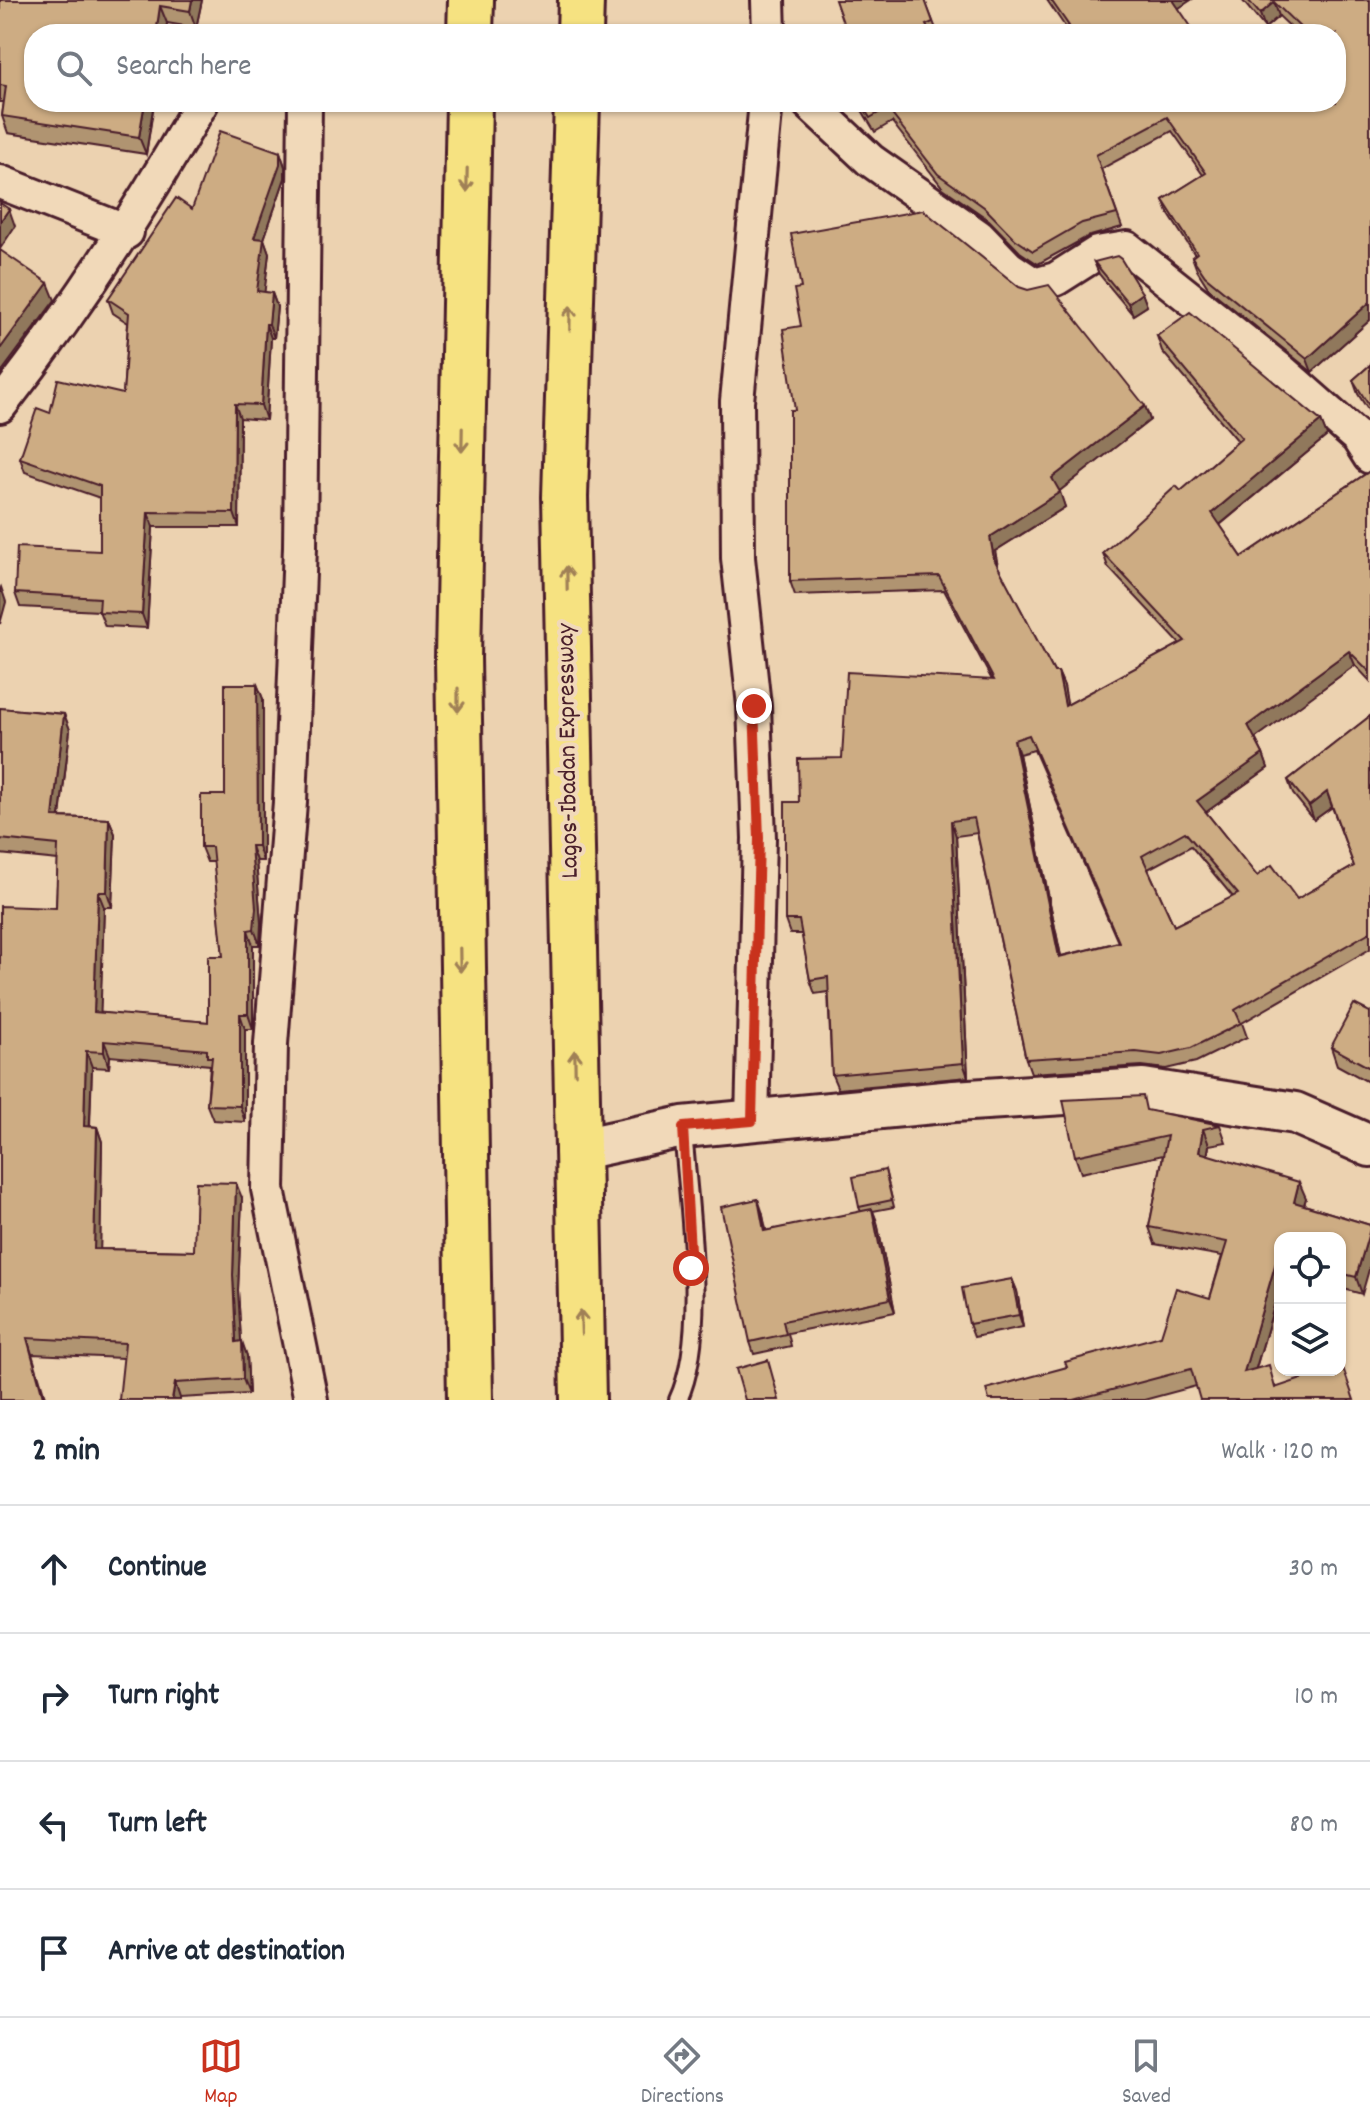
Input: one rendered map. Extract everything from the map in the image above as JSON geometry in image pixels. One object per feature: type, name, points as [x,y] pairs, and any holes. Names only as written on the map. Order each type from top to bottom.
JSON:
[{"type":"highway","points":[[470,24],[471,0]]},
{"type":"highway","points":[[580,24],[581,0]]},
{"type":"highway","points":[[469,112],[458,658],[470,1400]]},
{"type":"highway","name":"Lagos-Ibadan Expressway","points":[[577,112],[565,497],[583,1400]]},
{"type":"street","points":[[768,0],[769,24]]},
{"type":"street","points":[[0,406],[66,322],[127,232],[196,112]]},
{"type":"street","points":[[305,112],[300,547],[290,802],[271,1044],[268,1189],[311,1400]]},
{"type":"street","points":[[752,1121],[759,838],[754,706],[738,558],[737,401],[765,112]]},
{"type":"street","points":[[819,112],[870,160],[978,236],[1008,267],[1035,285],[1056,279],[1097,253],[1127,248],[1283,372],[1358,438],[1370,457]]},
{"type":"street","points":[[0,182],[127,232]]},
{"type":"street","points":[[576,1150],[683,1127],[954,1101],[1143,1089],[1295,1113],[1370,1146]]},
{"type":"lane","points":[[678,1400],[689,1376],[695,1334],[683,1127]]},
{"type":"building","points":[[0,0],[192,0],[190,11],[160,6],[157,24],[24,24],[24,112],[143,112],[139,137],[2,116],[6,86],[0,85]]},
{"type":"building","points":[[835,0],[925,0],[933,22],[928,24],[843,24]]},
{"type":"building","points":[[1051,0],[1173,0],[1189,24],[1068,24]]},
{"type":"building","points":[[1248,0],[1370,0],[1370,302],[1307,359],[1205,276],[1192,257],[1197,253],[1163,200],[1206,173],[1167,117],[1096,155],[1117,214],[1082,223],[1033,251],[1015,239],[984,207],[938,174],[890,112],[1346,112],[1346,24],[1297,24],[1274,2],[1260,14]]},
{"type":"building","points":[[866,112],[880,112],[870,118]]},
{"type":"building","points":[[220,131],[280,152],[280,164],[254,238],[264,239],[257,291],[272,293],[269,324],[266,324],[261,405],[235,404],[234,513],[148,512],[142,614],[99,612],[100,598],[15,593],[17,547],[100,551],[100,486],[20,458],[37,408],[50,413],[58,379],[123,394],[129,313],[108,299],[176,198],[192,209]]},
{"type":"building","points":[[0,203],[9,209],[0,222]]},
{"type":"building","points":[[923,210],[1019,287],[1028,290],[1049,285],[1145,406],[1052,478],[1060,492],[990,537],[994,559],[1054,672],[1058,672],[1065,706],[1185,641],[1103,553],[1176,486],[1181,491],[1242,438],[1157,336],[1190,312],[1321,421],[1212,513],[1242,557],[1370,471],[1370,672],[1349,651],[1248,725],[1263,754],[1197,801],[1257,876],[1272,865],[1297,899],[1354,866],[1327,792],[1309,806],[1288,780],[1370,716],[1370,932],[1235,1010],[1241,1023],[1191,1048],[1161,1055],[1136,1052],[1026,1059],[974,818],[951,821],[963,1063],[832,1075],[828,977],[810,980],[799,920],[785,920],[785,802],[799,802],[798,759],[842,758],[847,672],[994,680],[939,576],[790,581],[790,410],[795,410],[783,329],[801,326],[794,289],[801,288],[791,234]],"holes":[[[1029,735],[1119,942],[1059,957],[1014,740]],[[1185,832],[1238,894],[1174,926],[1142,856]]]},
{"type":"building","points":[[0,250],[48,283],[0,349]]},
{"type":"building","points":[[1117,256],[1142,293],[1128,303],[1094,262]]},
{"type":"building","points":[[1370,365],[1370,407],[1353,380]]},
{"type":"building","points":[[225,684],[257,684],[258,846],[251,846],[256,908],[254,929],[248,930],[248,1014],[240,1014],[240,1106],[207,1105],[212,1057],[207,1057],[207,1050],[104,1041],[104,1052],[86,1051],[84,1126],[97,1127],[94,1249],[194,1251],[196,1182],[236,1183],[233,1275],[236,1342],[242,1341],[243,1379],[175,1383],[172,1400],[119,1400],[125,1343],[27,1338],[44,1400],[0,1400],[0,906],[56,908],[58,845],[0,839],[0,708],[64,714],[53,817],[109,819],[107,892],[98,892],[94,1012],[208,1022],[208,956],[223,956],[212,847],[201,847],[201,795],[225,795]]},
{"type":"building","points":[[1354,1004],[1370,1012],[1370,1068],[1331,1047]]},
{"type":"building","points":[[1143,1096],[1146,1110],[1220,1125],[1203,1129],[1199,1152],[1299,1182],[1294,1202],[1370,1225],[1356,1277],[1346,1274],[1346,1232],[1274,1232],[1274,1269],[1244,1372],[1269,1365],[1275,1388],[1310,1376],[1346,1376],[1354,1400],[1200,1400],[1191,1369],[1074,1400],[989,1400],[986,1389],[1067,1367],[1065,1362],[1161,1336],[1176,1288],[1210,1298],[1227,1242],[1149,1227],[1167,1136],[1075,1156],[1063,1100]]},
{"type":"building","points":[[885,1170],[892,1200],[859,1207],[853,1177]]},
{"type":"building","points":[[758,1199],[764,1231],[872,1209],[890,1299],[783,1321],[786,1334],[750,1342],[721,1207]]},
{"type":"building","points":[[1012,1279],[1019,1315],[969,1324],[962,1288]]},
{"type":"building","points":[[768,1360],[779,1400],[745,1400],[736,1369]]},
{"type":"route","points":[[691,1268],[683,1127],[752,1121],[759,838],[754,706]]}]
